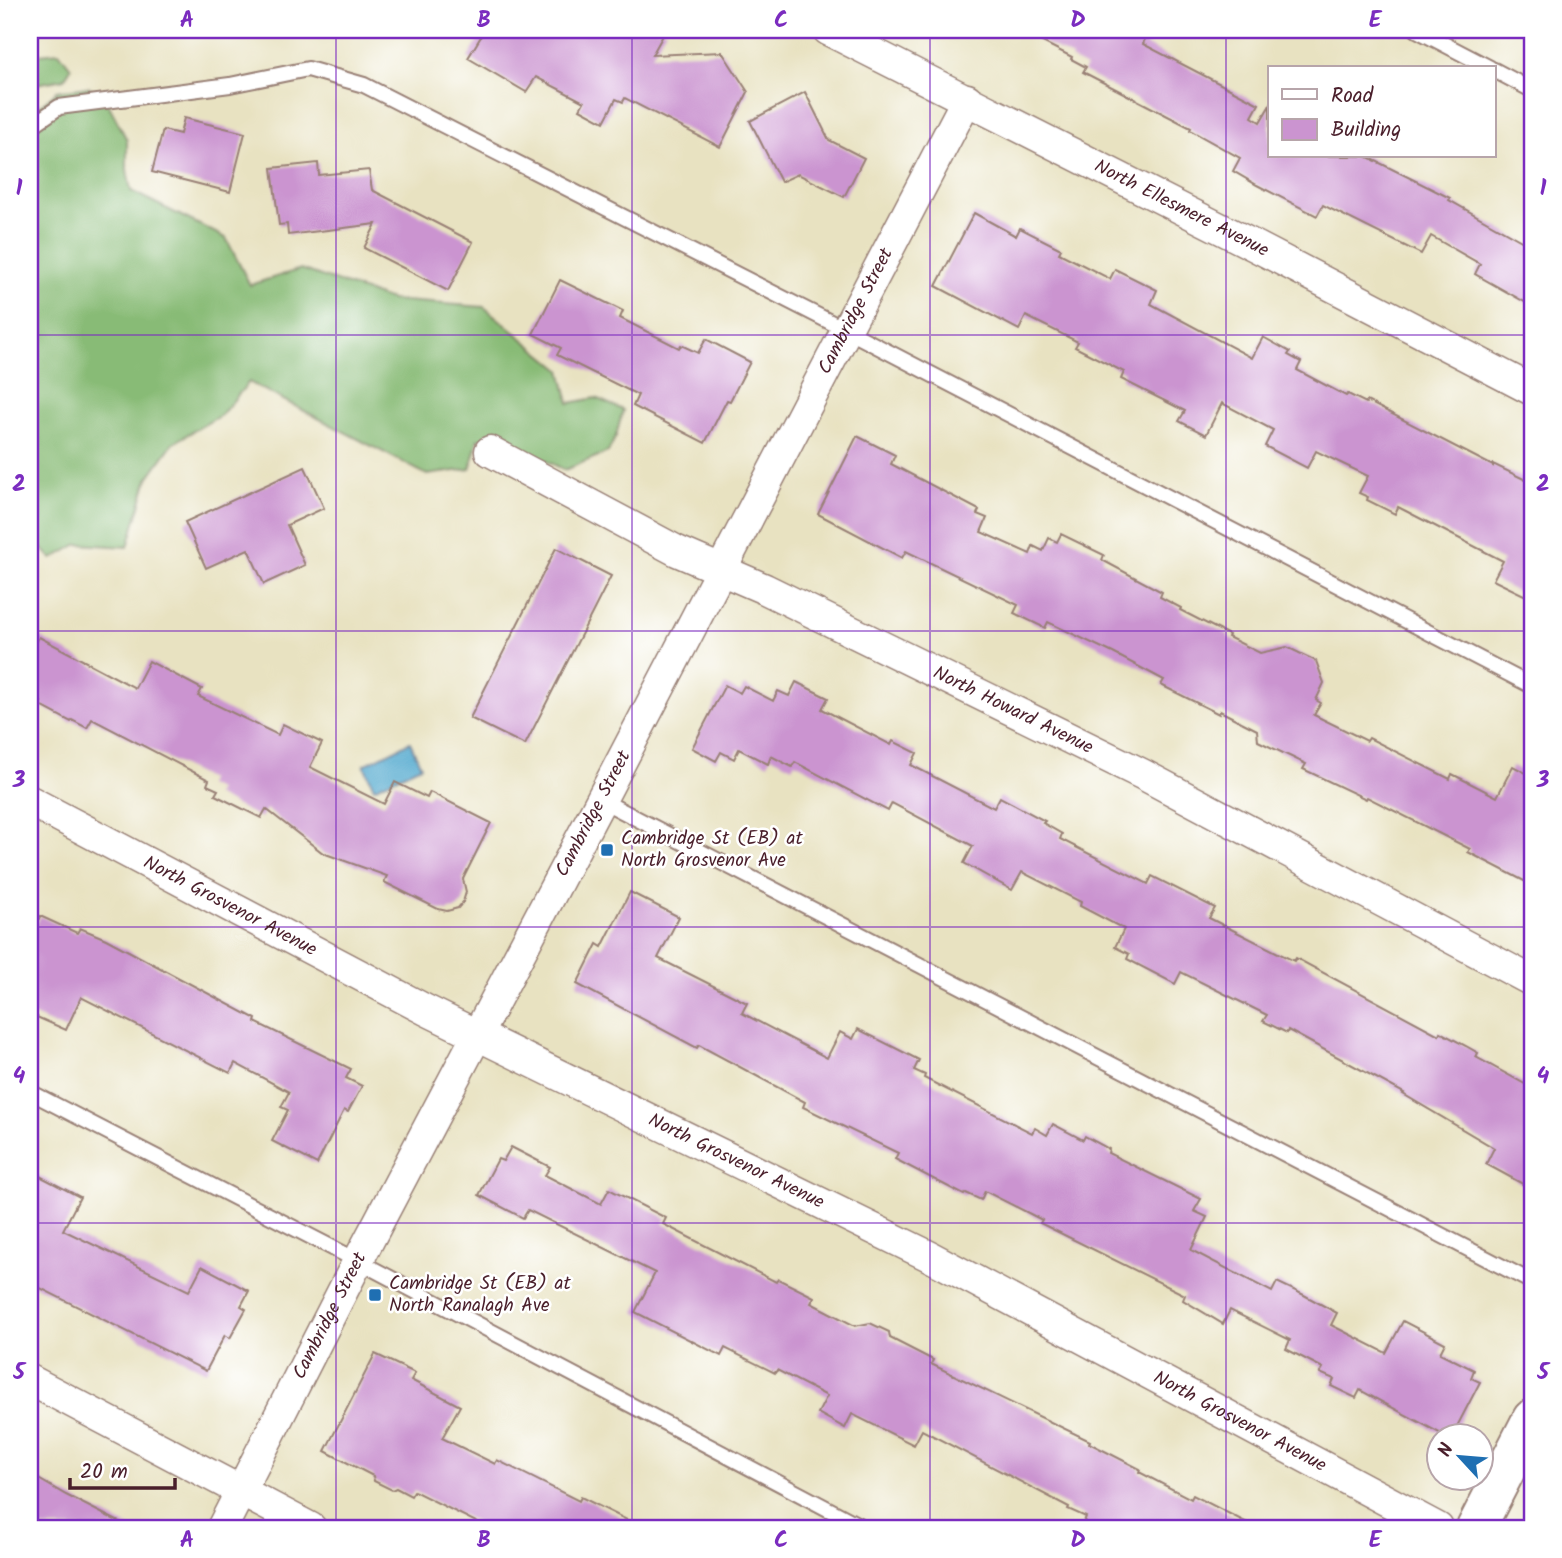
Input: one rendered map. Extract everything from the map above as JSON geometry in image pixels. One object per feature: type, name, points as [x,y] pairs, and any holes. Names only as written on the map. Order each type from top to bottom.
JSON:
[{"type":"street","name":"North Ellesmere Avenue","points":[[828,30],[1532,390]]},
{"type":"street","name":"Cambridge Street","points":[[222,1528],[358,1261],[967,99]]},
{"type":"street","name":"North Howard Avenue","points":[[490,451],[677,551],[765,589],[1142,774],[1532,981]]},
{"type":"street","name":"North Grosvenor Avenue","points":[[30,801],[426,1010],[929,1256],[1438,1528]]},
{"type":"street","points":[[30,1381],[311,1528]]},
{"type":"street","points":[[1476,1528],[1532,1419]]},
{"type":"lane","points":[[1417,30],[1486,66]]},
{"type":"lane","points":[[30,127],[59,107],[230,85],[308,69],[369,87],[846,330],[1532,686]]},
{"type":"lane","points":[[1496,71],[1532,90]]},
{"type":"lane","points":[[601,800],[1532,1282]]},
{"type":"lane","points":[[30,1092],[358,1261],[864,1528]]},
{"type":"green space","points":[[59,52],[71,68],[64,79],[30,85],[30,55]]},
{"type":"green space","points":[[88,87],[103,94],[127,140],[127,170],[131,191],[226,238],[250,285],[301,269],[391,300],[484,307],[561,370],[569,403],[596,398],[623,410],[616,436],[608,452],[565,470],[505,441],[478,439],[470,469],[427,475],[249,382],[221,415],[173,443],[148,478],[128,547],[78,544],[52,559],[30,536],[30,114],[57,91]]},
{"type":"water","points":[[410,742],[421,766],[374,788],[364,765]]},
{"type":"building","points":[[485,30],[666,30],[652,55],[722,52],[748,92],[720,147],[625,98],[623,102],[616,99],[604,122],[580,109],[584,102],[536,77],[526,92],[468,58]]},
{"type":"building","points":[[1019,30],[1127,30],[1145,39],[1143,44],[1259,104],[1252,117],[1260,122],[1268,108],[1268,158],[1370,158],[1450,198],[1449,200],[1532,247],[1532,306],[1475,274],[1480,264],[1431,236],[1421,254],[1323,205],[1317,216],[1257,185],[1233,171],[1240,158],[1190,130],[1191,128],[1083,72],[1086,67],[1071,59],[1072,57]]},
{"type":"building","points":[[805,92],[829,140],[864,158],[844,197],[798,174],[781,182],[750,121]]},
{"type":"building","points":[[184,118],[245,133],[230,192],[152,172],[163,130],[180,134]]},
{"type":"building","points":[[318,163],[319,175],[369,170],[372,190],[473,242],[448,291],[364,248],[376,224],[288,235],[287,224],[279,225],[272,168]]},
{"type":"building","points":[[974,213],[1016,236],[1020,228],[1061,249],[1059,253],[1110,279],[1115,269],[1157,290],[1151,304],[1252,358],[1263,337],[1290,352],[1288,355],[1301,362],[1297,370],[1346,396],[1348,394],[1366,403],[1367,401],[1493,466],[1532,483],[1532,599],[1493,580],[1503,561],[1398,507],[1395,514],[1367,500],[1368,497],[1359,493],[1368,476],[1316,451],[1307,468],[1265,446],[1273,430],[1222,403],[1206,435],[1179,421],[1185,411],[1121,379],[1124,372],[1075,347],[1078,342],[1026,316],[1019,330],[936,286]]},
{"type":"building","points":[[560,280],[623,311],[620,318],[679,348],[681,345],[698,353],[706,339],[750,362],[705,443],[633,406],[638,395],[557,355],[561,348],[533,334]]},
{"type":"building","points":[[857,436],[895,455],[891,464],[979,510],[977,514],[987,518],[981,532],[1030,554],[1033,546],[1043,551],[1049,538],[1057,542],[1061,534],[1104,555],[1102,560],[1162,592],[1160,597],[1181,608],[1180,610],[1260,653],[1287,647],[1316,661],[1324,683],[1316,700],[1321,703],[1314,715],[1367,741],[1369,738],[1450,779],[1452,774],[1497,797],[1513,766],[1532,776],[1532,885],[1468,852],[1470,849],[1367,797],[1366,799],[1303,769],[1306,764],[1258,741],[1257,730],[1161,685],[1164,680],[1113,653],[1048,622],[1045,628],[1014,613],[1018,605],[906,551],[902,558],[818,514]]},
{"type":"building","points":[[305,467],[324,508],[287,525],[305,565],[264,584],[248,549],[206,568],[185,522]]},
{"type":"building","points":[[556,548],[611,576],[525,745],[470,718]]},
{"type":"building","points":[[39,637],[135,688],[149,661],[202,689],[198,696],[278,735],[283,724],[322,743],[310,767],[384,804],[395,782],[427,798],[430,792],[491,823],[463,879],[466,892],[463,902],[458,908],[447,911],[438,909],[384,882],[387,876],[323,853],[266,809],[261,818],[215,795],[218,790],[207,785],[209,780],[92,719],[87,728],[39,705],[41,702],[30,696],[30,654]]},
{"type":"building","points":[[796,682],[828,698],[822,709],[891,745],[893,741],[917,753],[911,765],[994,808],[1000,797],[1045,821],[1043,823],[1062,834],[1060,839],[1148,884],[1152,876],[1215,908],[1209,918],[1294,961],[1296,958],[1439,1035],[1440,1032],[1478,1053],[1476,1057],[1532,1088],[1532,1189],[1486,1164],[1494,1148],[1404,1093],[1288,1030],[1287,1033],[1263,1021],[1267,1015],[1181,972],[1175,984],[1127,959],[1129,954],[1115,947],[1124,929],[1080,906],[1081,902],[1022,872],[1012,890],[964,863],[973,846],[892,803],[888,811],[795,762],[792,767],[771,756],[768,764],[739,749],[734,759],[721,752],[716,761],[692,748],[725,685],[740,693],[744,686],[773,701],[778,691],[789,696]]},
{"type":"building","points":[[630,892],[679,917],[658,958],[747,1003],[742,1013],[827,1058],[840,1032],[853,1039],[858,1029],[919,1060],[914,1070],[925,1075],[924,1078],[1032,1133],[1035,1128],[1047,1135],[1053,1124],[1083,1140],[1085,1136],[1109,1149],[1108,1153],[1201,1199],[1194,1211],[1207,1217],[1191,1250],[1272,1292],[1277,1282],[1304,1295],[1337,1313],[1331,1325],[1386,1353],[1403,1321],[1445,1343],[1440,1353],[1474,1370],[1471,1378],[1480,1382],[1459,1422],[1426,1422],[1426,1426],[1360,1390],[1356,1398],[1331,1386],[1334,1379],[1320,1373],[1323,1368],[1286,1349],[1290,1340],[1230,1310],[1223,1324],[1183,1300],[1185,1295],[1040,1223],[1042,1220],[985,1191],[981,1200],[966,1193],[964,1195],[895,1159],[898,1153],[803,1107],[805,1102],[577,984],[597,944],[602,947]]},
{"type":"building","points":[[40,916],[77,933],[80,928],[106,939],[256,1019],[255,1022],[351,1069],[346,1078],[362,1086],[348,1112],[344,1110],[317,1164],[272,1141],[288,1110],[281,1107],[289,1092],[235,1063],[230,1073],[81,997],[66,1030],[30,1014],[30,940]]},
{"type":"building","points":[[511,1147],[550,1167],[545,1175],[601,1204],[609,1189],[666,1218],[663,1224],[776,1282],[778,1279],[814,1297],[811,1303],[855,1326],[870,1323],[889,1332],[890,1338],[933,1360],[931,1364],[1090,1441],[1089,1443],[1140,1469],[1139,1472],[1191,1499],[1193,1495],[1257,1528],[1081,1528],[1086,1517],[922,1430],[914,1445],[852,1414],[845,1428],[818,1413],[827,1396],[777,1370],[775,1373],[725,1348],[721,1356],[635,1312],[655,1273],[528,1210],[523,1218],[479,1195],[498,1159],[503,1161]]},
{"type":"building","points":[[30,1171],[80,1197],[63,1230],[189,1291],[202,1266],[249,1291],[241,1306],[246,1309],[230,1338],[225,1335],[206,1371],[30,1283]]},
{"type":"building","points":[[375,1354],[415,1373],[411,1380],[460,1406],[442,1438],[495,1464],[497,1460],[579,1501],[581,1497],[643,1528],[488,1528],[414,1491],[411,1496],[396,1488],[392,1490],[374,1481],[373,1476],[325,1451]]},
{"type":"building","points":[[30,1474],[66,1495],[131,1528],[30,1528]]},
{"type":"place","name":"Cambridge St (EB) at North Grosvenor Ave","points":[[607,850]]},
{"type":"place","name":"Cambridge St (EB) at North Ranalagh Ave","points":[[375,1295]]}]
